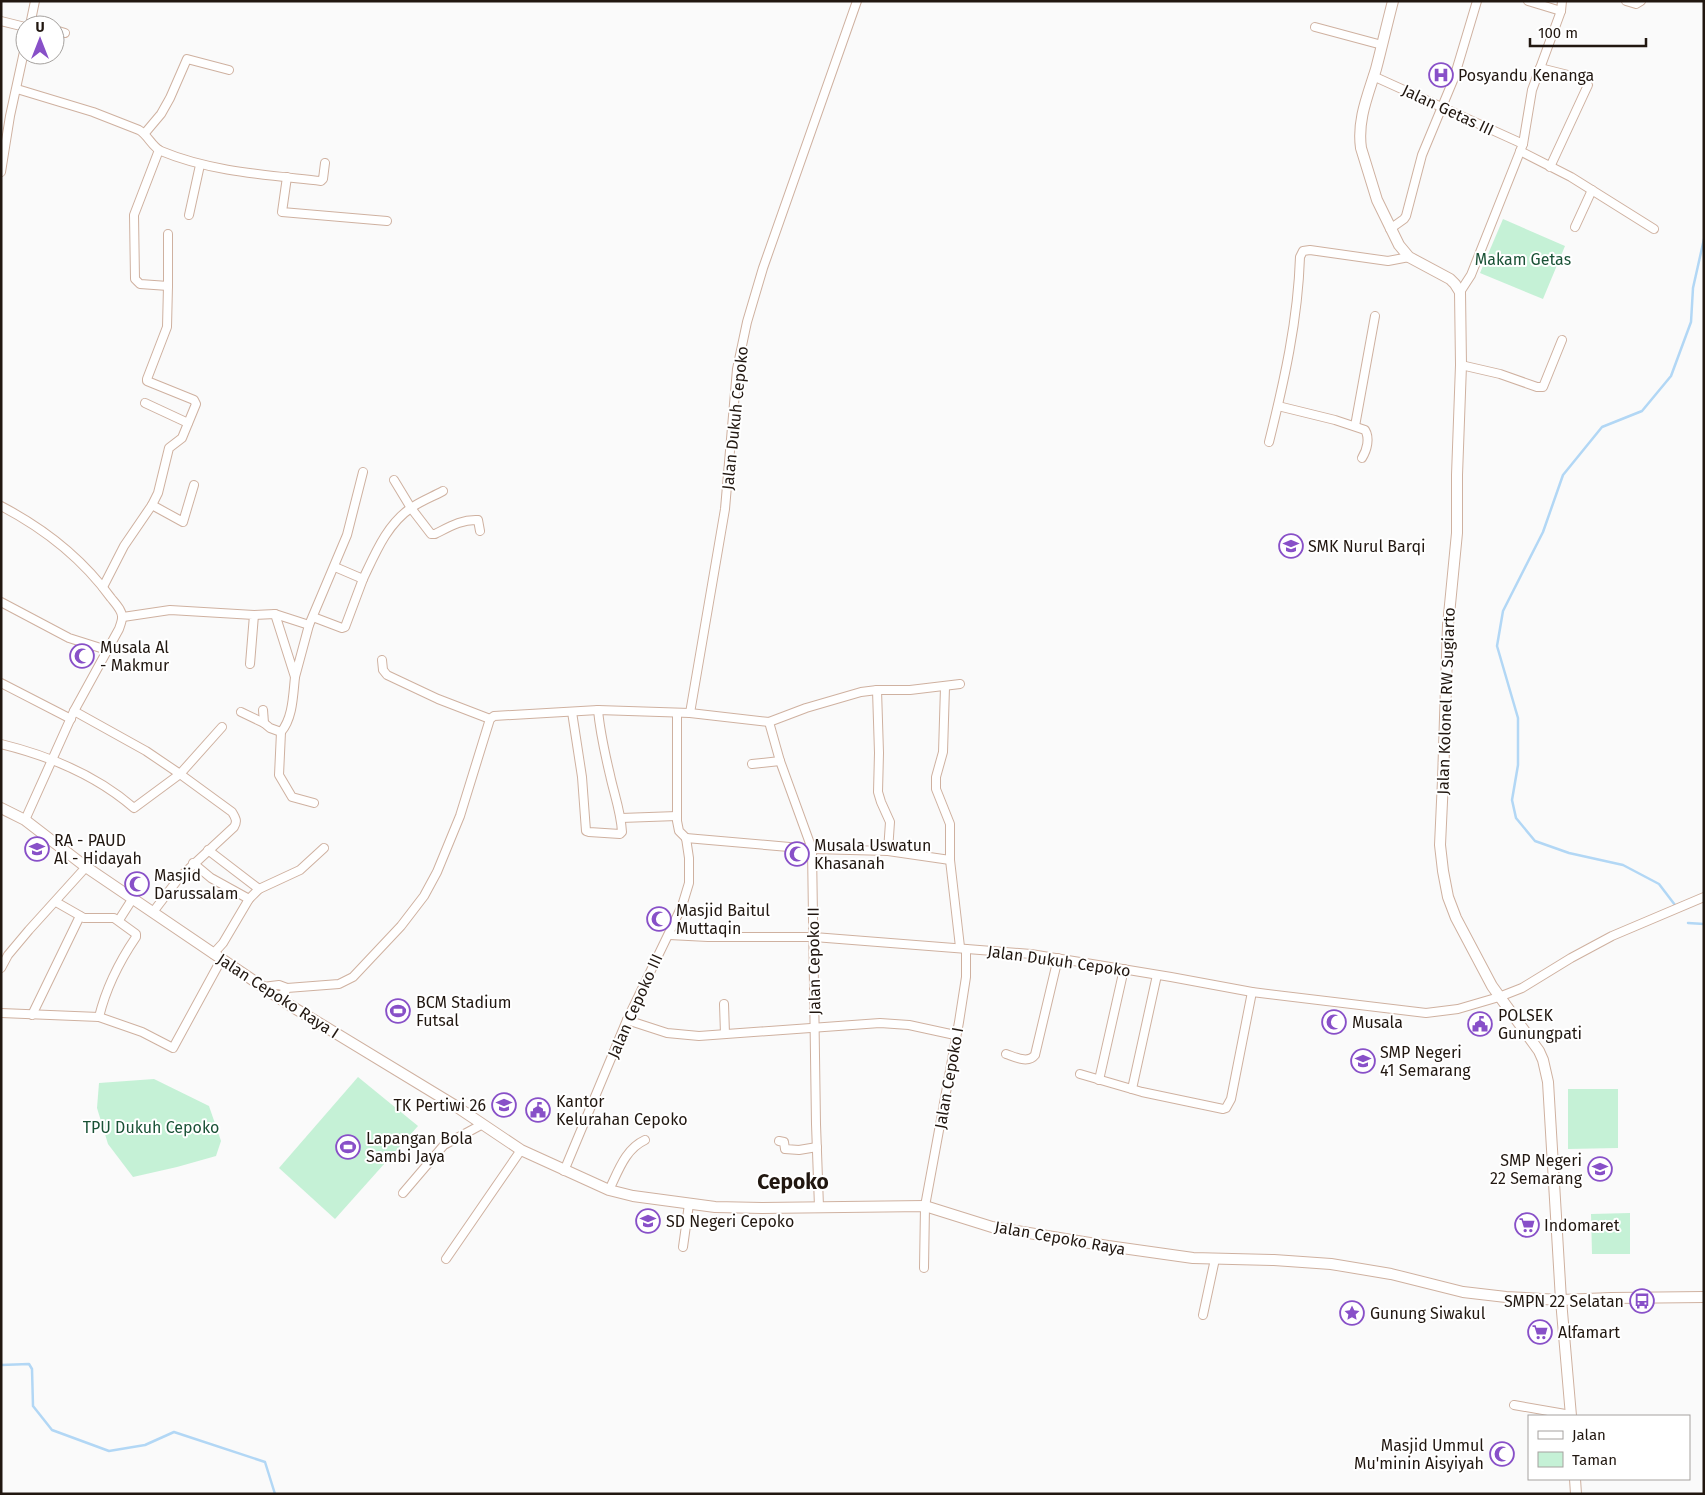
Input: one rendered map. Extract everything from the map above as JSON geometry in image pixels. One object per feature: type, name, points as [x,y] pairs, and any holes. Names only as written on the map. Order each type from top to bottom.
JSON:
[{"type":"main road","points":[[1393,1],[1363,110],[1360,140],[1377,200],[1399,245],[1409,257],[1450,279],[1460,292]]},
{"type":"main road","name":"Jalan Kolonel RW Sugiarto","points":[[1460,292],[1461,365],[1456,533],[1448,625],[1440,844],[1446,888],[1456,918],[1474,955],[1499,997],[1543,1060],[1548,1082],[1561,1300],[1571,1415]]},
{"type":"main road","name":"Jalan Cepoko Raya I","points":[[1,808],[25,820],[86,867],[320,1025],[454,1106],[521,1150],[564,1171]]},
{"type":"main road","name":"Jalan Cepoko Raya","points":[[564,1171],[609,1190],[633,1196],[689,1204],[753,1208],[925,1206],[992,1227],[1018,1232],[1163,1255],[1331,1264],[1391,1274],[1463,1292],[1561,1300],[1704,1297]]},
{"type":"main road","points":[[1575,1480],[1576,1494]]},
{"type":"street","points":[[32,15],[35,1]]},
{"type":"street","name":"Jalan Dukuh Cepoko","points":[[690,713],[725,509],[737,369],[747,322],[763,268],[857,1]]},
{"type":"street","points":[[1390,229],[1404,220],[1406,216],[1422,155],[1454,78],[1477,1]]},
{"type":"street","points":[[1528,1],[1561,11]]},
{"type":"street","points":[[1460,292],[1470,275],[1522,147],[1532,90],[1561,11],[1562,1]]},
{"type":"street","points":[[1626,1],[1636,4],[1641,1]]},
{"type":"street","points":[[1,20],[15,22]]},
{"type":"street","points":[[1315,27],[1382,45]]},
{"type":"street","points":[[145,133],[166,106],[187,59],[229,70]]},
{"type":"street","points":[[1,170],[4,134],[22,65]]},
{"type":"street","points":[[1540,68],[1584,79],[1588,85],[1550,167]]},
{"type":"street","name":"Jalan Getas III","points":[[1373,76],[1522,147],[1550,167],[1572,177],[1654,229]]},
{"type":"street","points":[[17,89],[93,112],[145,133],[159,150],[200,165],[321,181],[323,179],[325,163]]},
{"type":"street","points":[[159,150],[134,215],[135,279],[140,284],[168,286]]},
{"type":"street","points":[[189,215],[200,165]]},
{"type":"street","points":[[286,177],[282,212],[386,221]]},
{"type":"street","points":[[1575,228],[1592,190]]},
{"type":"street","points":[[103,588],[124,546],[158,494],[169,448],[182,438],[196,404],[196,402],[147,379],[167,327],[168,234]]},
{"type":"street","points":[[1268,442],[1287,364],[1298,294],[1300,257],[1303,252],[1310,250],[1388,261],[1409,257]]},
{"type":"street","points":[[1355,426],[1374,316]]},
{"type":"street","points":[[1461,365],[1500,374],[1537,387],[1543,387],[1562,340]]},
{"type":"street","points":[[145,403],[188,423]]},
{"type":"street","points":[[1278,406],[1365,430],[1368,435],[1366,451],[1362,458]]},
{"type":"street","points":[[314,803],[292,797],[282,782],[279,775],[281,732],[289,718],[295,677],[309,624],[335,567],[347,535],[363,472]]},
{"type":"street","points":[[394,480],[411,508],[432,534],[463,520],[470,519],[478,520],[480,531]]},
{"type":"street","points":[[152,505],[183,522],[194,485]]},
{"type":"street","points":[[313,616],[342,628],[345,627],[376,552],[395,522],[411,508],[443,491]]},
{"type":"street","points":[[1,506],[38,527],[69,551],[103,588],[123,617]]},
{"type":"street","points":[[335,567],[363,580]]},
{"type":"street","points":[[1,602],[63,636],[107,650]]},
{"type":"street","points":[[123,617],[170,610],[254,615],[275,614],[309,624]]},
{"type":"street","points":[[275,614],[295,677]]},
{"type":"street","points":[[250,664],[254,615]]},
{"type":"street","points":[[25,820],[73,715],[119,629],[123,617]]},
{"type":"street","points":[[382,660],[386,676],[490,719]]},
{"type":"street","points":[[1,683],[73,715],[146,751],[232,812],[236,818],[234,827],[193,863],[152,912]]},
{"type":"street","points":[[263,987],[279,985],[286,988],[339,984],[353,977],[401,926],[424,896],[437,872],[460,816],[490,719],[494,716],[598,710],[690,713],[769,722],[806,708],[861,692],[910,690],[960,684]]},
{"type":"street","points":[[946,687],[943,752],[936,789],[950,824],[950,860],[963,948]]},
{"type":"street","points":[[877,690],[878,792],[890,822],[888,851]]},
{"type":"street","points":[[263,710],[264,722]]},
{"type":"street","points":[[572,712],[582,777],[586,831],[620,834],[622,832],[621,818],[600,730],[598,710]]},
{"type":"street","points":[[241,712],[281,732]]},
{"type":"street","points":[[621,818],[677,816],[676,713]]},
{"type":"street","name":"Jalan Cepoko II","points":[[769,722],[780,762],[812,849],[819,1207]]},
{"type":"street","points":[[1,744],[53,759],[101,783],[134,808],[180,774],[222,727]]},
{"type":"street","points":[[752,764],[780,762]]},
{"type":"street","name":"Jalan Cepoko III","points":[[564,1171],[627,1020],[682,906],[689,883],[689,858],[686,838],[679,831],[677,816]]},
{"type":"street","points":[[686,838],[812,849],[888,851],[950,860]]},
{"type":"street","points":[[1,1013],[99,1017],[142,1032],[173,1048],[223,943],[249,899],[259,889],[300,870],[324,848]]},
{"type":"street","points":[[208,850],[259,889]]},
{"type":"street","points":[[193,863],[211,878],[249,899]]},
{"type":"street","points":[[1,968],[8,956],[86,867]]},
{"type":"street","points":[[119,920],[133,898]]},
{"type":"street","name":"Jalan Dukuh Cepoko","points":[[669,935],[814,937],[1031,954],[1252,992],[1426,1013],[1458,1009],[1522,988],[1612,936],[1704,898]]},
{"type":"street","points":[[56,902],[80,916],[89,918],[109,917],[119,920],[135,932],[136,937],[108,986],[99,1017]]},
{"type":"street","points":[[32,1015],[80,916]]},
{"type":"street","name":"Jalan Cepoko I","points":[[925,1206],[966,977],[963,948]]},
{"type":"street","points":[[1006,1054],[1027,1060],[1032,1059],[1035,1055],[1058,958]]},
{"type":"street","points":[[1100,1080],[1124,969]]},
{"type":"street","points":[[1132,1089],[1157,975]]},
{"type":"street","points":[[278,997],[285,992],[286,988]]},
{"type":"street","points":[[1080,1074],[1132,1089],[1222,1110],[1226,1108],[1231,1099],[1252,992]]},
{"type":"street","points":[[724,1004],[725,1034]]},
{"type":"street","points":[[627,1020],[667,1033],[699,1036],[880,1022],[909,1025],[955,1035]]},
{"type":"street","points":[[403,1193],[444,1145],[481,1125]]},
{"type":"street","points":[[609,1190],[630,1150],[645,1140]]},
{"type":"street","points":[[779,1141],[784,1142],[785,1149],[800,1150],[817,1147]]},
{"type":"street","points":[[446,1260],[521,1150]]},
{"type":"street","points":[[683,1247],[689,1204]]},
{"type":"street","points":[[924,1268],[925,1206]]},
{"type":"street","points":[[1204,1315],[1215,1259]]},
{"type":"street","points":[[1514,1405],[1566,1415]]},
{"type":"green space","name":"Makam Getas","points":[[1503,219],[1565,246],[1543,299],[1480,273]]},
{"type":"green space","name":"Lapangan Bola Sambi Jaya","points":[[358,1077],[418,1126],[335,1219],[279,1168]]},
{"type":"green space","name":"TPU Dukuh Cepoko","points":[[154,1079],[209,1106],[221,1141],[216,1156],[133,1177],[108,1144],[97,1108],[99,1083]]},
{"type":"green space","points":[[1568,1089],[1618,1089],[1618,1148],[1568,1149]]},
{"type":"green space","points":[[1630,1213],[1630,1254],[1592,1254],[1591,1214]]},
{"type":"waterway","points":[[1675,905],[1659,884],[1623,865],[1569,853],[1535,841],[1516,818],[1512,800],[1518,765],[1518,718],[1497,646],[1503,611],[1543,532],[1563,475],[1602,427],[1642,411],[1671,376],[1691,322],[1693,288],[1704,239]]},
{"type":"waterway","points":[[1688,923],[1704,924]]},
{"type":"waterway","points":[[1,1365],[29,1364],[32,1369],[33,1406],[52,1430],[109,1451],[145,1445],[174,1432],[265,1462],[275,1494]]},
{"type":"place","name":"Posyandu Kenanga","points":[[1441,75]]},
{"type":"place","name":"SMK Nurul Barqi","points":[[1291,546]]},
{"type":"place","name":"Musala Al - Makmur","points":[[82,656]]},
{"type":"place","name":"RA - PAUD Al - Hidayah","points":[[37,849]]},
{"type":"place","name":"Musala Uswatun Khasanah","points":[[797,854]]},
{"type":"place","name":"Masjid Darussalam","points":[[137,884]]},
{"type":"place","name":"Masjid Baitul Muttaqin","points":[[659,919]]},
{"type":"place","name":"BCM Stadium Futsal","points":[[398,1011]]},
{"type":"place","name":"Musala","points":[[1334,1022]]},
{"type":"place","name":"POLSEK Gunungpati","points":[[1480,1024]]},
{"type":"place","name":"SMP Negeri 41 Semarang","points":[[1363,1061]]},
{"type":"place","name":"TK Pertiwi 26","points":[[504,1105]]},
{"type":"place","name":"Kantor Kelurahan Cepoko","points":[[538,1110]]},
{"type":"place","name":"Lapangan Bola Sambi Jaya","points":[[348,1147]]},
{"type":"place","name":"SMP Negeri 22 Semarang","points":[[1600,1169]]},
{"type":"place","name":"SD Negeri Cepoko","points":[[648,1221]]},
{"type":"place","name":"Indomaret","points":[[1527,1225]]},
{"type":"place","name":"SMPN 22 Selatan","points":[[1642,1301]]},
{"type":"place","name":"Gunung Siwakul","points":[[1352,1313]]},
{"type":"place","name":"Alfamart","points":[[1540,1332]]},
{"type":"place","name":"Masjid Ummul Mu'minin Aisyiyah","points":[[1502,1454]]},
{"type":"district","name":"Cepoko","points":[[793,1182]]}]
